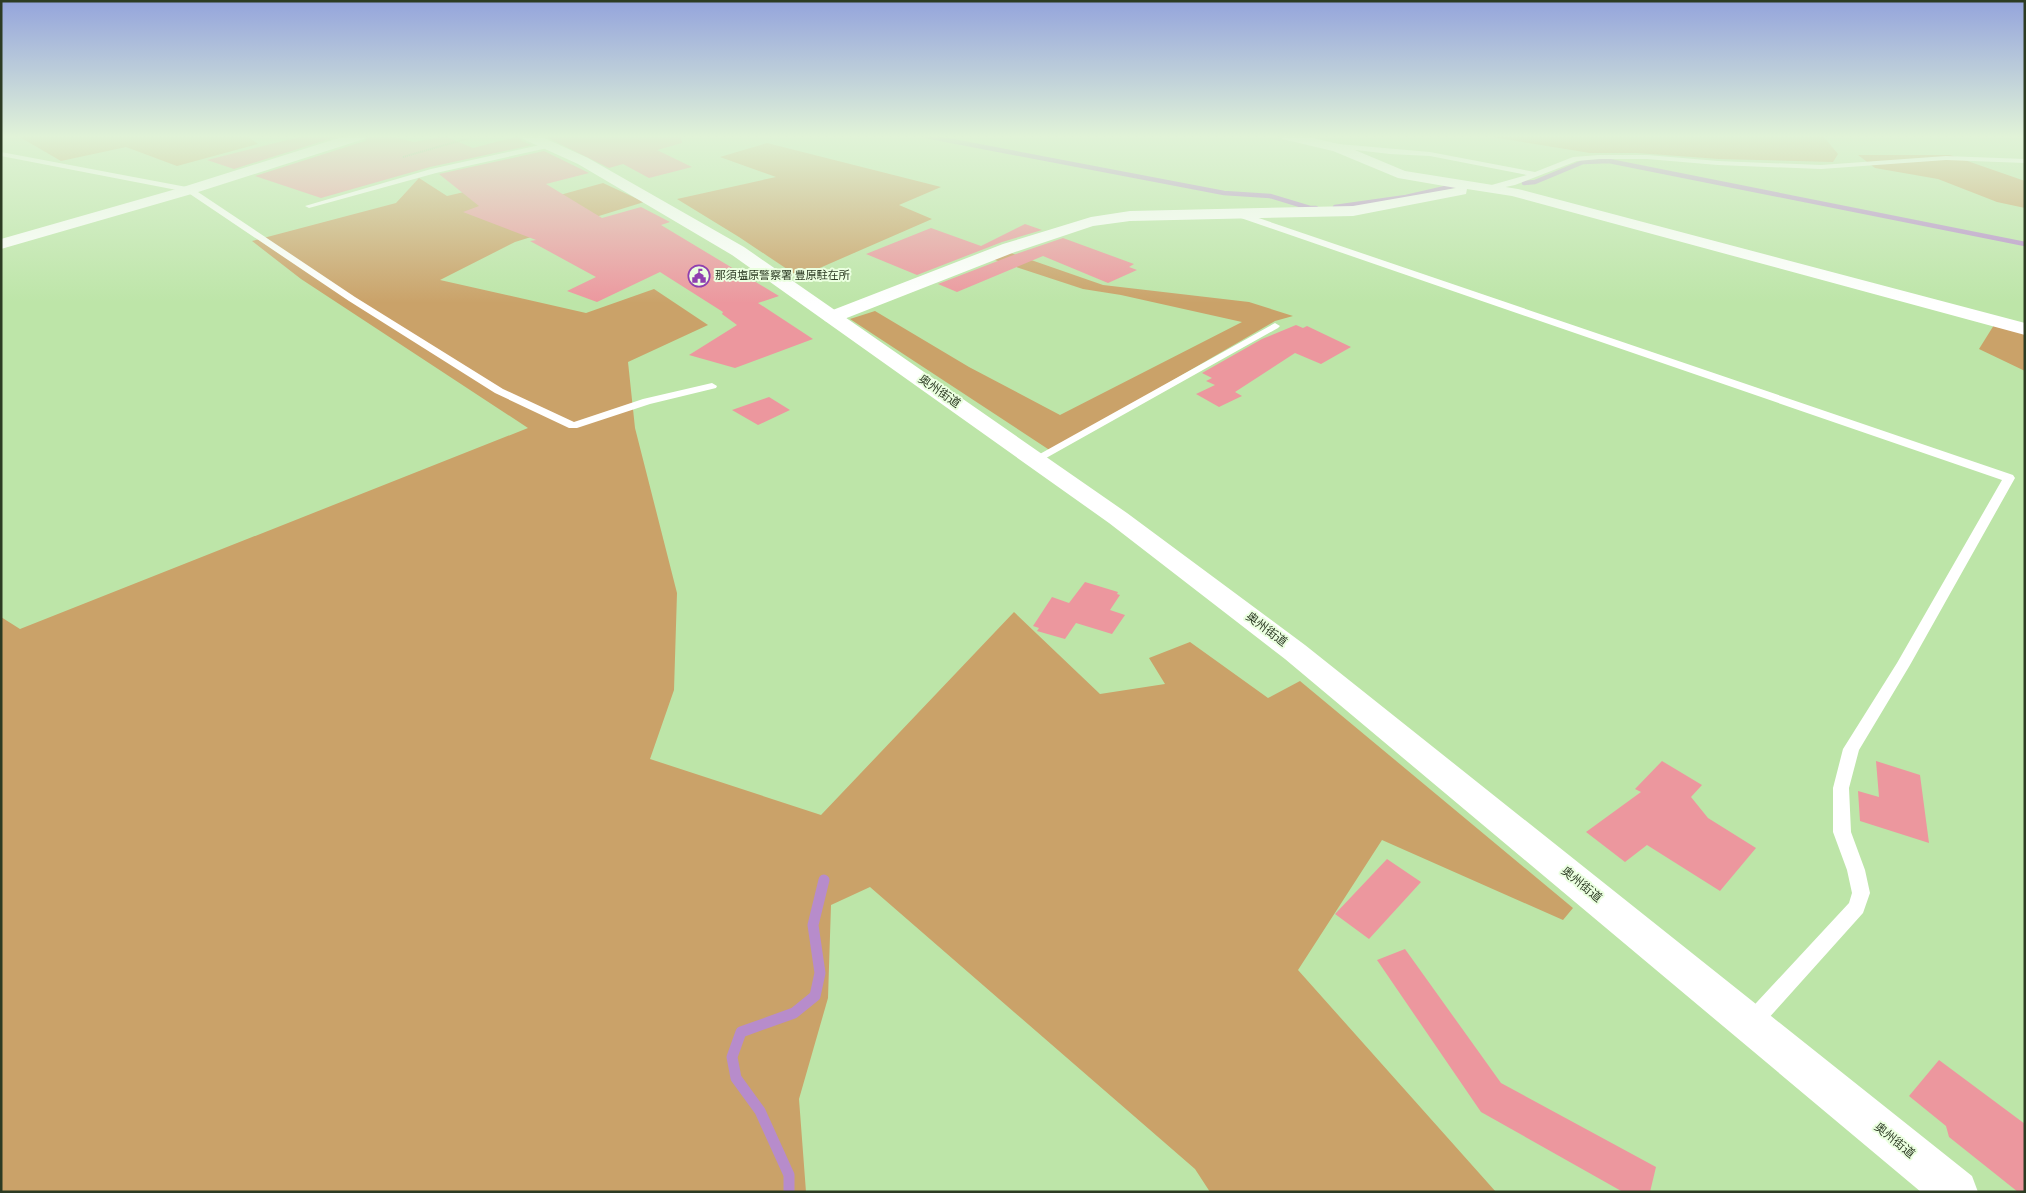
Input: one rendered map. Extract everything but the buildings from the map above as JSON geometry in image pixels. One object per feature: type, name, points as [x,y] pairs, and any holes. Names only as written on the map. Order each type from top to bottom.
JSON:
[{"type":"main road","points":[[1,244],[183,192]]},
{"type":"main road","name":"奥州街道","points":[[635,192],[695,224],[738,251],[1118,518],[1295,652],[1956,1192]]},
{"type":"street","points":[[832,317],[1009,248],[1091,222],[1130,216],[1353,211],[1454,192]]},
{"type":"street","points":[[1505,192],[2025,329]]},
{"type":"lane","points":[[192,192],[352,299],[499,391],[573,426],[647,400],[712,386]]},
{"type":"lane","points":[[309,206],[360,192]]},
{"type":"lane","points":[[1238,214],[2009,478],[1903,665],[1851,749],[1841,788],[1842,832],[1856,870],[1861,893],[1856,907],[1750,1024]]},
{"type":"lane","points":[[1035,460],[1275,326]]},
{"type":"shaded area","points":[[406,192],[440,192],[447,196],[465,192],[528,192],[542,200],[572,192],[622,192],[644,202],[515,242],[440,280],[586,313],[654,289],[708,325],[628,362],[635,428],[677,593],[674,690],[650,759],[821,815],[1014,612],[1100,694],[1165,684],[1149,658],[1190,642],[1268,698],[1300,681],[1573,908],[1563,920],[1382,840],[1298,970],[1496,1192],[1210,1192],[1195,1169],[870,887],[831,905],[828,998],[799,1099],[806,1192],[1,1192],[1,617],[20,629],[528,428],[301,279],[252,241],[396,203]]},
{"type":"shaded area","points":[[710,192],[930,192],[899,205],[932,219],[799,277],[677,199]]},
{"type":"shaded area","points":[[1971,192],[2025,192],[2025,208],[1997,202]]},
{"type":"shaded area","points":[[1008,252],[1103,285],[1249,302],[1293,316],[1275,321],[1051,451],[850,319],[875,311],[969,367],[1060,415],[1242,322],[1121,295],[1083,289],[992,259]]},
{"type":"shaded area","points":[[1994,325],[2025,332],[2025,371],[1979,349]]},
{"type":"waterway","points":[[1217,192],[1270,196],[1310,208],[1316,208]]},
{"type":"waterway","points":[[1335,207],[1406,197],[1429,192]]},
{"type":"waterway","points":[[1763,192],[2025,244]]},
{"type":"waterway","points":[[789,1192],[789,1175],[760,1111],[736,1078],[732,1057],[741,1032],[794,1013],[815,996],[820,973],[813,925],[824,880]]},
{"type":"place","name":"那須塩原警察署 豊原駐在所","points":[[699,276]]}]
